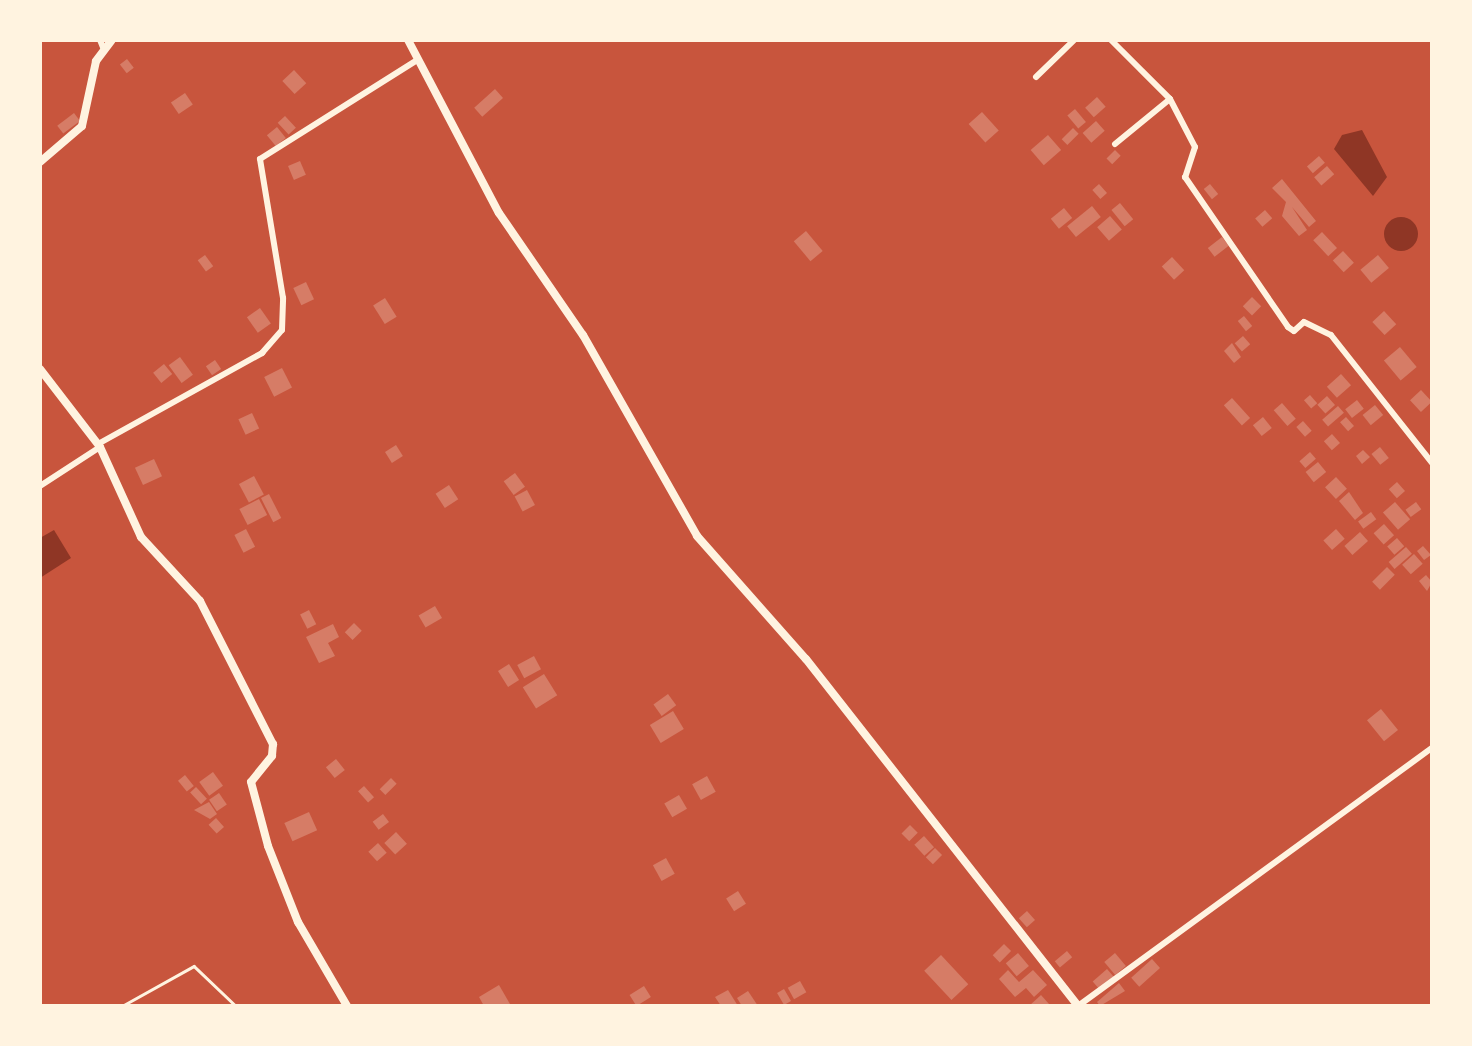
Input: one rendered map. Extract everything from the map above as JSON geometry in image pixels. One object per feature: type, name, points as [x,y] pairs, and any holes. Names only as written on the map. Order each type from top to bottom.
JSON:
[{"type":"street","points":[[100,40],[104,50]]},
{"type":"street","points":[[40,162],[82,126],[104,50],[112,40]]},
{"type":"street","points":[[408,40],[499,213],[584,335],[696,536],[806,660],[1078,1006],[1432,748]]},
{"type":"street","points":[[1036,77],[1074,40]]},
{"type":"street","points":[[1111,40],[1170,99],[1195,148],[1185,177],[1288,327],[1294,331],[1304,322],[1331,334],[1432,463]]},
{"type":"street","points":[[40,486],[99,445],[262,353],[282,330],[283,298],[260,159],[418,60]]},
{"type":"street","points":[[1115,144],[1170,99]]},
{"type":"street","points":[[40,369],[99,445],[141,537],[200,600],[273,744],[272,756],[251,782],[268,846],[298,922],[347,1006]]},
{"type":"path","points":[[122,1006],[194,966],[236,1006]]},
{"type":"shaded area","points":[[1362,130],[1387,177],[1373,196],[1334,149],[1342,135]]},
{"type":"shaded area","points":[[1401,217],[1413,222],[1418,234],[1413,246],[1401,251],[1389,246],[1384,234],[1389,222]]},
{"type":"shaded area","points":[[54,530],[71,558],[40,578],[40,538]]},
{"type":"building","points":[[127,59],[134,68],[127,73],[120,65]]},
{"type":"building","points":[[294,70],[306,83],[295,94],[282,81]]},
{"type":"building","points":[[495,89],[503,98],[482,117],[474,108]]},
{"type":"building","points":[[185,93],[193,105],[179,114],[171,103]]},
{"type":"building","points":[[1097,97],[1106,107],[1094,117],[1085,108]]},
{"type":"building","points":[[1075,109],[1086,122],[1078,128],[1067,115]]},
{"type":"building","points":[[982,112],[999,131],[985,143],[969,124]]},
{"type":"building","points":[[74,113],[80,121],[63,134],[57,126]]},
{"type":"building","points":[[285,116],[296,128],[289,135],[278,123]]},
{"type":"building","points":[[1096,121],[1105,131],[1091,143],[1083,133]]},
{"type":"building","points":[[277,127],[286,138],[276,146],[267,135]]},
{"type":"building","points":[[1073,128],[1079,134],[1067,145],[1062,139]]},
{"type":"building","points":[[1048,135],[1061,150],[1044,165],[1031,150]]},
{"type":"building","points":[[1115,150],[1121,156],[1112,164],[1107,158]]},
{"type":"building","points":[[1319,156],[1325,163],[1313,173],[1307,166]]},
{"type":"building","points":[[300,161],[306,175],[294,180],[288,166]]},
{"type":"building","points":[[1327,166],[1334,174],[1321,185],[1314,177]]},
{"type":"building","points":[[1282,179],[1316,221],[1309,227],[1292,207],[1307,230],[1299,236],[1282,216],[1286,202],[1272,188]]},
{"type":"building","points":[[1099,184],[1107,193],[1100,199],[1092,190]]},
{"type":"building","points":[[1210,184],[1218,194],[1212,199],[1204,189]]},
{"type":"building","points":[[1120,203],[1133,219],[1125,226],[1111,210]]},
{"type":"building","points":[[1092,206],[1101,217],[1076,237],[1067,226]]},
{"type":"building","points":[[1064,208],[1072,218],[1059,229],[1051,219]]},
{"type":"building","points":[[1265,210],[1272,218],[1262,227],[1255,219]]},
{"type":"building","points":[[1110,216],[1122,230],[1109,241],[1097,227]]},
{"type":"building","points":[[806,231],[823,251],[810,261],[794,241]]},
{"type":"building","points":[[1322,232],[1337,248],[1328,256],[1313,240]]},
{"type":"building","points":[[1222,237],[1229,246],[1215,257],[1208,248]]},
{"type":"building","points":[[1343,251],[1354,263],[1344,272],[1333,261]]},
{"type":"building","points":[[205,255],[213,266],[206,272],[198,260]]},
{"type":"building","points":[[1378,255],[1389,268],[1371,283],[1360,270]]},
{"type":"building","points":[[1172,257],[1184,270],[1174,280],[1162,267]]},
{"type":"building","points":[[306,282],[314,299],[301,305],[293,288]]},
{"type":"building","points":[[1252,297],[1261,306],[1252,315],[1243,306]]},
{"type":"building","points":[[385,298],[397,317],[385,324],[373,305]]},
{"type":"building","points":[[260,308],[271,324],[258,333],[247,317]]},
{"type":"building","points":[[1384,311],[1396,324],[1385,335],[1372,322]]},
{"type":"building","points":[[1244,316],[1252,326],[1246,331],[1238,321]]},
{"type":"building","points":[[1243,336],[1250,344],[1242,352],[1235,343]]},
{"type":"building","points":[[1232,343],[1241,357],[1234,363],[1224,351]]},
{"type":"building","points":[[1400,347],[1417,367],[1401,380],[1384,360]]},
{"type":"building","points":[[180,357],[193,375],[182,383],[169,365]]},
{"type":"building","points":[[215,360],[221,369],[212,375],[206,366]]},
{"type":"building","points":[[164,364],[172,374],[161,383],[153,373]]},
{"type":"building","points":[[282,368],[292,388],[274,397],[264,377]]},
{"type":"building","points":[[1341,374],[1351,385],[1337,398],[1327,387]]},
{"type":"building","points":[[1421,390],[1432,402],[1421,412],[1410,400]]},
{"type":"building","points":[[1310,395],[1317,403],[1311,409],[1304,400]]},
{"type":"building","points":[[1327,396],[1335,405],[1325,414],[1317,405]]},
{"type":"building","points":[[1232,398],[1250,418],[1242,425],[1224,405]]},
{"type":"building","points":[[1357,400],[1364,409],[1352,418],[1345,409]]},
{"type":"building","points":[[1282,403],[1296,419],[1287,426],[1274,410]]},
{"type":"building","points":[[1375,405],[1383,415],[1371,425],[1363,415]]},
{"type":"building","points":[[1338,406],[1344,413],[1328,427],[1322,420]]},
{"type":"building","points":[[252,413],[259,428],[246,435],[238,419]]},
{"type":"building","points":[[1263,417],[1272,428],[1262,436],[1253,425]]},
{"type":"building","points":[[1346,417],[1354,426],[1348,431],[1340,422]]},
{"type":"building","points":[[1303,421],[1312,431],[1305,437],[1296,427]]},
{"type":"building","points":[[1332,434],[1340,443],[1332,450],[1324,441]]},
{"type":"building","points":[[396,445],[403,456],[392,463],[385,452]]},
{"type":"building","points":[[1380,447],[1389,458],[1380,465],[1371,454]]},
{"type":"building","points":[[1363,450],[1370,457],[1362,464],[1356,456]]},
{"type":"building","points":[[1310,452],[1316,459],[1305,468],[1299,461]]},
{"type":"building","points":[[154,459],[162,476],[143,485],[135,468]]},
{"type":"building","points":[[1318,462],[1326,472],[1314,482],[1306,472]]},
{"type":"building","points":[[515,473],[525,487],[514,495],[504,481]]},
{"type":"building","points":[[254,476],[264,495],[249,503],[239,484]]},
{"type":"building","points":[[1336,477],[1347,489],[1336,499],[1325,487]]},
{"type":"building","points":[[1397,482],[1405,491],[1397,498],[1389,489]]},
{"type":"building","points":[[449,485],[458,499],[445,508],[436,494]]},
{"type":"building","points":[[527,490],[535,505],[523,512],[515,497]]},
{"type":"building","points":[[1349,492],[1363,513],[1355,520],[1339,501]]},
{"type":"building","points":[[269,494],[281,518],[273,522],[261,498]]},
{"type":"building","points":[[259,499],[267,515],[248,525],[239,509]]},
{"type":"building","points":[[1395,502],[1410,519],[1398,530],[1383,512]]},
{"type":"building","points":[[1416,502],[1421,509],[1411,517],[1405,510]]},
{"type":"building","points":[[1371,512],[1376,519],[1363,529],[1358,521]]},
{"type":"building","points":[[1384,524],[1394,535],[1384,545],[1374,533]]},
{"type":"building","points":[[246,529],[255,547],[243,553],[234,535]]},
{"type":"building","points":[[1336,529],[1345,539],[1332,550],[1323,540]]},
{"type":"building","points":[[1360,532],[1368,541],[1352,555],[1344,546]]},
{"type":"building","points":[[1397,538],[1404,546],[1394,555],[1387,547]]},
{"type":"building","points":[[1423,546],[1431,555],[1424,560],[1417,551]]},
{"type":"building","points":[[1406,547],[1412,554],[1395,569],[1389,562]]},
{"type":"building","points":[[1414,554],[1423,564],[1411,574],[1402,565]]},
{"type":"building","points":[[1387,567],[1395,575],[1380,590],[1372,582]]},
{"type":"building","points":[[1426,575],[1432,582],[1427,591],[1419,581]]},
{"type":"building","points":[[435,606],[442,618],[426,628],[419,616]]},
{"type":"building","points":[[309,610],[316,624],[307,629],[300,615]]},
{"type":"building","points":[[354,623],[362,631],[353,640],[345,632]]},
{"type":"building","points":[[333,624],[339,637],[328,643],[335,656],[319,663],[306,637]]},
{"type":"building","points":[[534,656],[541,669],[524,678],[517,665]]},
{"type":"building","points":[[509,664],[519,680],[508,687],[498,671]]},
{"type":"building","points":[[544,674],[557,695],[536,708],[523,687]]},
{"type":"building","points":[[668,694],[676,705],[662,716],[653,705]]},
{"type":"building","points":[[1381,709],[1398,730],[1384,741],[1367,720]]},
{"type":"building","points":[[673,711],[684,729],[661,743],[650,725]]},
{"type":"building","points":[[336,759],[345,770],[335,778],[326,767]]},
{"type":"building","points":[[213,772],[223,786],[209,796],[199,782]]},
{"type":"building","points":[[185,775],[194,786],[187,792],[178,781]]},
{"type":"building","points":[[707,776],[716,792],[701,800],[692,784]]},
{"type":"building","points":[[391,778],[397,784],[385,795],[380,789]]},
{"type":"building","points":[[364,786],[374,797],[368,803],[358,791]]},
{"type":"building","points":[[196,787],[207,799],[201,804],[190,792]]},
{"type":"building","points":[[219,793],[227,805],[217,811],[209,800]]},
{"type":"building","points":[[679,795],[687,809],[672,817],[664,804]]},
{"type":"building","points":[[209,802],[217,814],[210,819],[194,810]]},
{"type":"building","points":[[309,812],[317,830],[292,841],[284,823]]},
{"type":"building","points":[[383,814],[389,822],[379,830],[373,822]]},
{"type":"building","points":[[216,818],[224,827],[217,834],[209,825]]},
{"type":"building","points":[[910,825],[918,833],[909,841],[902,833]]},
{"type":"building","points":[[396,832],[407,844],[395,855],[384,843]]},
{"type":"building","points":[[924,836],[934,847],[924,856],[914,845]]},
{"type":"building","points":[[378,843],[387,853],[377,861],[368,852]]},
{"type":"building","points":[[935,848],[942,855],[933,864],[926,857]]},
{"type":"building","points":[[666,858],[675,874],[662,881],[653,865]]},
{"type":"building","points":[[738,891],[746,904],[734,911],[726,898]]},
{"type":"building","points":[[1027,911],[1035,920],[1027,927],[1019,918]]},
{"type":"building","points":[[1004,944],[1011,951],[1000,962],[993,955]]},
{"type":"building","points":[[1067,951],[1072,957],[1060,967],[1055,961]]},
{"type":"building","points":[[1018,953],[1029,966],[1017,976],[1006,963]]},
{"type":"building","points":[[1115,953],[1126,966],[1115,975],[1104,962]]},
{"type":"building","points":[[941,955],[968,984],[951,1000],[924,971]]},
{"type":"building","points":[[1152,959],[1160,968],[1139,987],[1131,978]]},
{"type":"building","points":[[1107,969],[1114,977],[1100,990],[1093,981]]},
{"type":"building","points":[[1008,970],[1019,982],[1033,970],[1047,985],[1034,997],[1026,988],[1015,997],[999,979]]},
{"type":"building","points":[[800,981],[806,992],[794,999],[788,988]]},
{"type":"building","points":[[1119,983],[1125,991],[1100,1006],[1097,1002]]},
{"type":"building","points":[[499,985],[510,1004],[484,1006],[479,997]]},
{"type":"building","points":[[644,986],[651,997],[636,1006],[630,995]]},
{"type":"building","points":[[784,989],[791,1001],[784,1005],[777,993]]},
{"type":"building","points":[[728,990],[738,1006],[721,1006],[715,997]]},
{"type":"building","points":[[748,991],[758,1006],[742,1006],[737,998]]},
{"type":"building","points":[[1041,995],[1049,1004],[1029,1006]]}]
